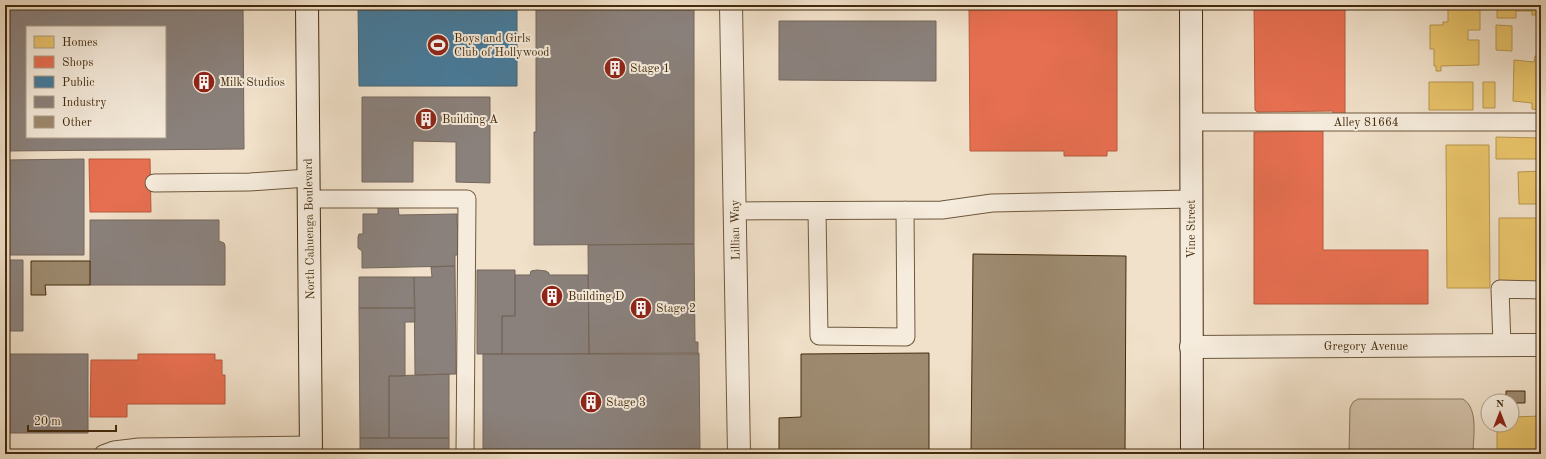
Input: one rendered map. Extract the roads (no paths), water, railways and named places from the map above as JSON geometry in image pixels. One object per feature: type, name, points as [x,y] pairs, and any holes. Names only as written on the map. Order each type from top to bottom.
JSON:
[{"type":"main road","name":"North Cahuenga Boulevard","points":[[307,5],[311,450]]},
{"type":"main road","name":"Lillian Way","points":[[730,5],[739,454]]},
{"type":"main road","name":"Vine Street","points":[[1191,5],[1192,454]]},
{"type":"main road","name":"Gregory Avenue","points":[[1191,347],[1541,345]]},
{"type":"lane","name":"Alley 81664","points":[[1191,122],[1541,122]]},
{"type":"lane","points":[[154,183],[250,182],[309,189],[467,199],[465,454]]},
{"type":"lane","points":[[734,211],[942,210],[992,203],[1191,199]]},
{"type":"lane","points":[[817,210],[819,336],[906,337],[906,210]]},
{"type":"lane","points":[[1502,345],[1500,290],[1541,290]]},
{"type":"lane","points":[[103,454],[114,450],[139,447],[311,450]]},
{"type":"place","name":"Boys and Girls Club of Hollywood","points":[[438,45]]},
{"type":"place","name":"Stage 1","points":[[615,68]]},
{"type":"place","name":"Milk Studios","points":[[204,82]]},
{"type":"place","name":"Building A","points":[[426,119]]},
{"type":"place","name":"Building D","points":[[552,296]]},
{"type":"place","name":"Stage 2","points":[[641,308]]},
{"type":"place","name":"Stage 3","points":[[591,402]]}]
